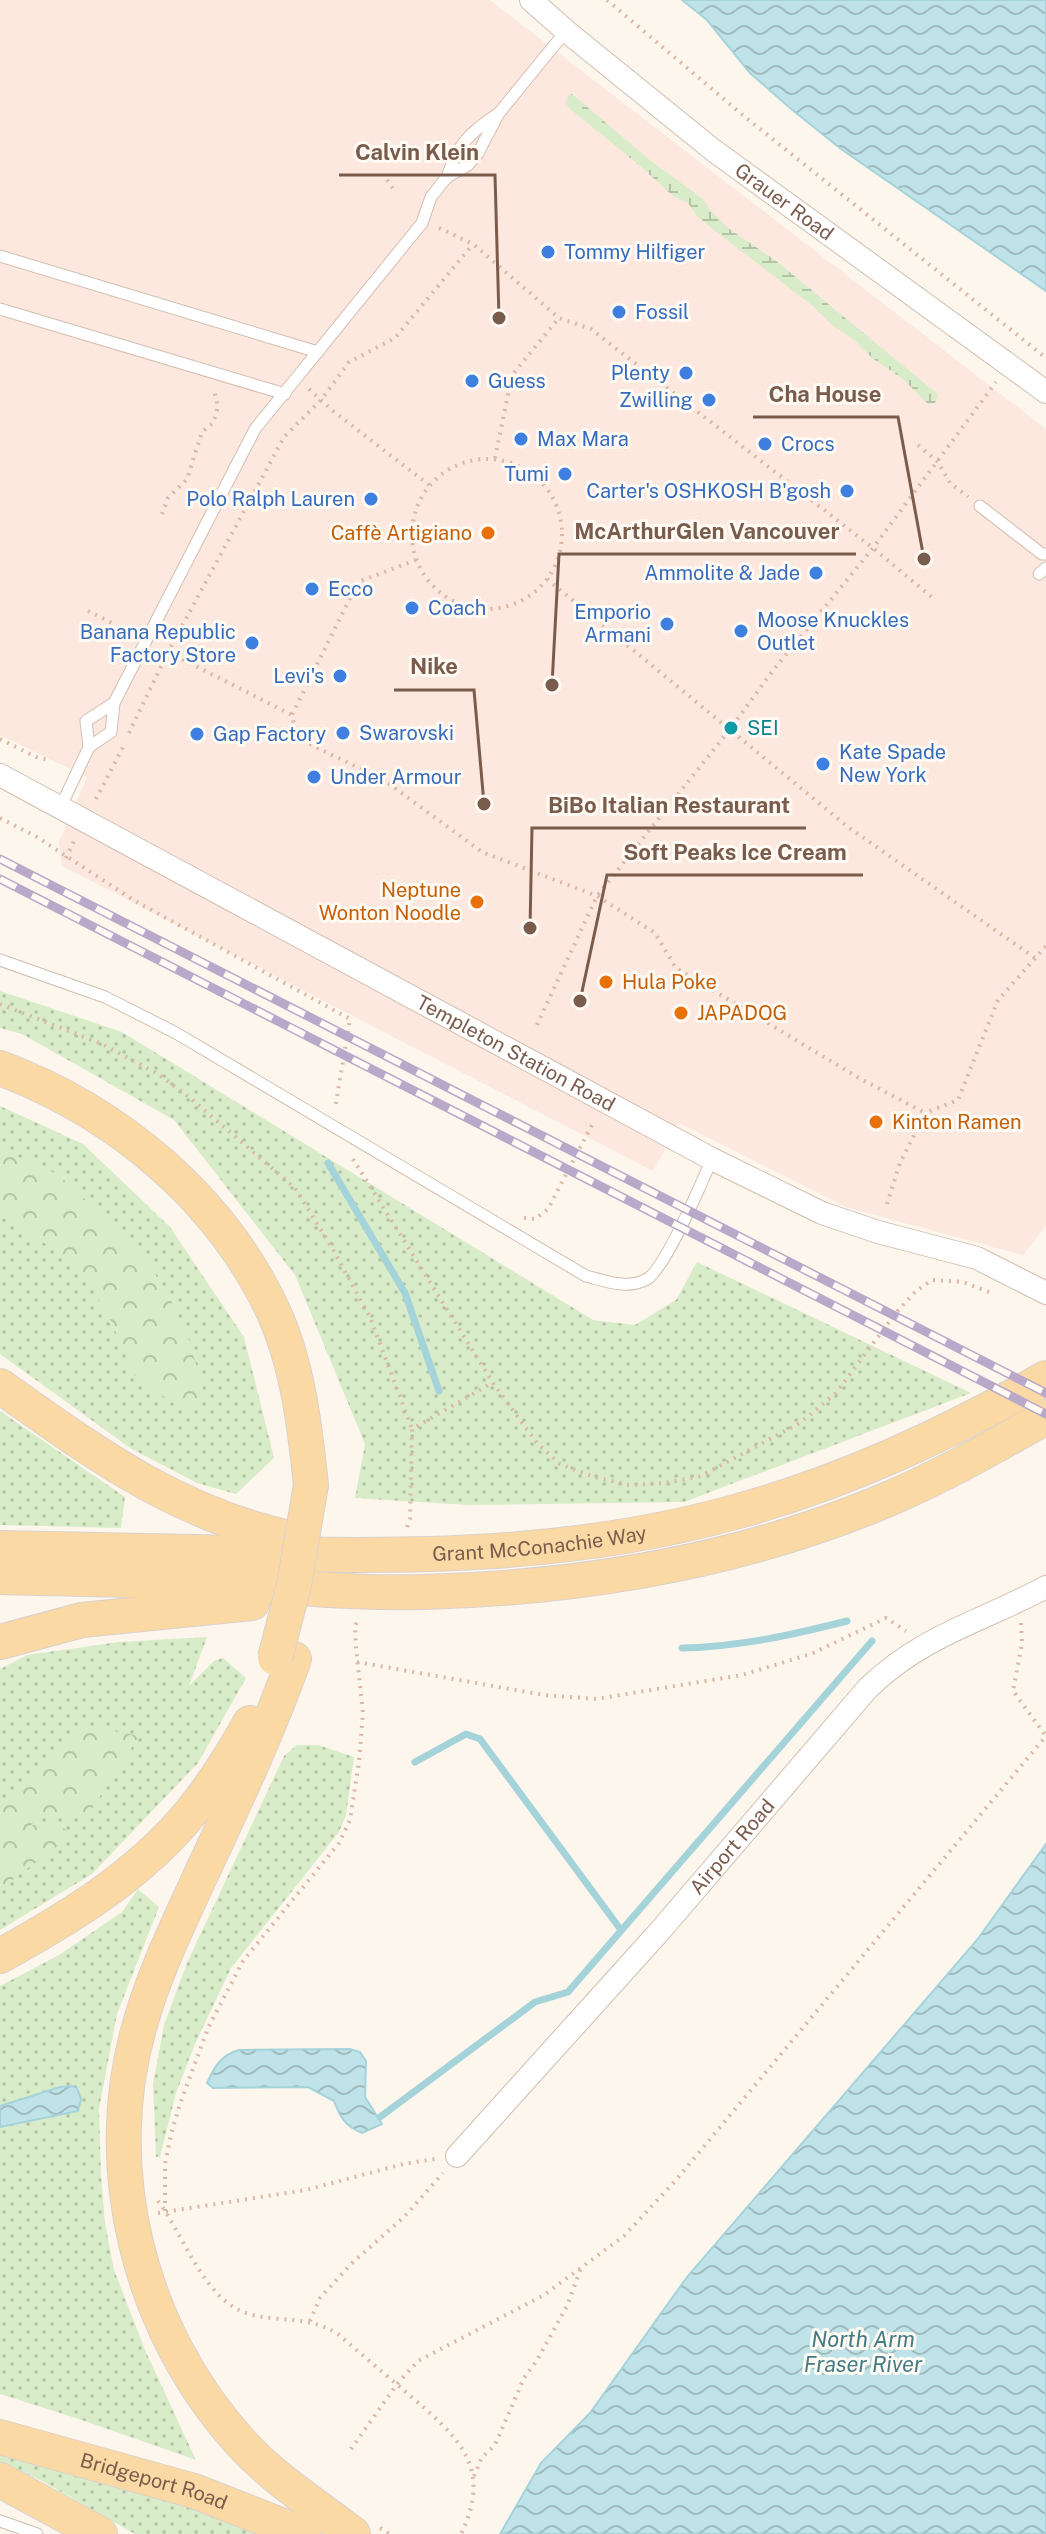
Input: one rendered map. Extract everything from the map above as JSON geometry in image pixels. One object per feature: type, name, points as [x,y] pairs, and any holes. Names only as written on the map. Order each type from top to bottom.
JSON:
[{"type":"main road","points":[[0,1068],[57,1091],[112,1125],[184,1185],[225,1233],[261,1286],[275,1316],[301,1408],[316,1520],[312,1589],[284,1659],[252,1765],[174,1933],[141,2020],[125,2089],[123,2163],[127,2201],[145,2277],[169,2336],[195,2384],[243,2445],[277,2477],[361,2528]]},
{"type":"main road","name":"Grant McConachie Way","points":[[0,1548],[398,1556],[504,1552],[646,1533],[734,1513],[815,1487],[946,1432],[1046,1378]]},
{"type":"main road","points":[[0,1386],[108,1461],[193,1507],[242,1526],[293,1539],[398,1556]]},
{"type":"main road","name":"Grant McConachie Way","points":[[0,1577],[184,1581],[372,1593],[459,1591],[607,1576],[704,1557],[790,1534],[879,1503],[961,1464],[1046,1417]]},
{"type":"main road","points":[[0,1642],[44,1628],[107,1616],[372,1593]]},
{"type":"main road","points":[[0,1956],[44,1932],[111,1887],[174,1831],[207,1792],[234,1751],[284,1659]]},
{"type":"main road","points":[[0,2423],[114,2467]]},
{"type":"main road","name":"Bridgeport Road","points":[[0,2437],[194,2491],[304,2534]]},
{"type":"main road","points":[[0,2480],[100,2534]]},
{"type":"street","name":"Grauer Road","points":[[531,0],[713,150],[1046,392]]},
{"type":"street","name":"Templeton Station Road","points":[[0,775],[712,1159],[822,1213],[878,1232],[977,1258],[1046,1293]]},
{"type":"street","name":"Airport Road","points":[[457,2156],[659,1932],[868,1688],[926,1643],[1046,1587]]},
{"type":"lane","points":[[447,177],[468,165],[478,153],[499,113],[566,31]]},
{"type":"lane","points":[[61,806],[89,747],[111,732],[114,703],[255,429],[422,223],[431,197],[447,177],[454,155],[463,142],[474,130],[499,113]]},
{"type":"lane","points":[[0,256],[318,352]]},
{"type":"lane","points":[[0,309],[285,394]]},
{"type":"lane","points":[[980,506],[1046,554]]},
{"type":"lane","points":[[89,747],[86,721],[114,703]]},
{"type":"lane","points":[[0,960],[105,997],[176,1033],[586,1276],[623,1286],[648,1279],[663,1260],[712,1159]]},
{"type":"lane","points":[[0,2521],[37,2534]]},
{"type":"path","points":[[607,0],[745,117],[1046,358]]},
{"type":"path","points":[[387,180],[396,193]]},
{"type":"path","points":[[439,228],[473,244],[559,318],[591,329],[934,599]]},
{"type":"path","points":[[96,799],[168,652],[284,437],[321,400],[349,362],[395,338],[473,244]]},
{"type":"path","points":[[495,458],[512,375],[559,318]]},
{"type":"path","points":[[537,1025],[597,896],[873,548],[1009,365]]},
{"type":"path","points":[[162,514],[168,498],[187,479],[202,432],[213,423],[218,407],[213,386],[219,374]]},
{"type":"path","points":[[307,388],[429,485]]},
{"type":"path","points":[[918,445],[938,462],[950,483],[980,506]]},
{"type":"path","points":[[495,458],[517,464],[536,477],[551,494],[560,515],[562,538],[558,560],[547,579],[530,595],[510,605],[487,609],[464,606],[444,595],[427,580],[416,560],[411,534],[416,508],[429,485],[447,469],[471,460],[495,458]]},
{"type":"path","points":[[416,560],[358,582],[292,715],[297,738],[384,780],[482,852],[597,896],[655,933],[676,968],[859,1078],[925,1113]]},
{"type":"path","points":[[547,579],[848,827],[1035,958]]},
{"type":"path","points":[[88,611],[116,625]]},
{"type":"path","points":[[168,652],[292,715]]},
{"type":"path","points":[[0,739],[46,759]]},
{"type":"path","points":[[92,783],[102,788]]},
{"type":"path","points":[[0,818],[37,837],[135,901],[350,1019],[335,1109]]},
{"type":"path","points":[[66,858],[76,837]]},
{"type":"path","points":[[887,1204],[900,1163],[925,1113],[958,1100],[998,1000],[1046,946]]},
{"type":"path","points":[[0,1004],[102,1044],[158,1074],[295,1188],[370,1317],[412,1429],[410,1518],[398,1556]]},
{"type":"path","points":[[517,1216],[535,1219],[548,1209],[597,1115]]},
{"type":"path","points":[[354,1161],[493,1383],[537,1443],[560,1464],[594,1477],[629,1485],[666,1483],[701,1476],[800,1423],[836,1393],[895,1314],[915,1292],[932,1280],[963,1282],[1007,1300]]},
{"type":"path","points":[[412,1429],[493,1383]]},
{"type":"path","points":[[372,1593],[355,1626],[363,1713],[350,1820],[339,1843],[243,1961],[208,2028],[171,2134],[165,2164],[165,2211],[202,2275],[236,2309],[270,2318],[325,2325],[444,2426],[464,2449],[474,2477],[469,2517],[461,2534]]},
{"type":"path","points":[[351,2449],[397,2384],[418,2361],[544,2295],[624,2236],[676,2180],[1046,1736],[1013,1691],[1022,1643],[1020,1601]]},
{"type":"path","points":[[357,1662],[544,1695],[596,1699],[742,1675],[811,1654],[886,1618],[926,1643]]},
{"type":"path","points":[[153,2214],[306,2190],[403,2164],[457,2156]]},
{"type":"path","points":[[310,2321],[320,2298],[351,2264],[404,2217],[457,2156]]},
{"type":"path","points":[[474,2477],[482,2457],[495,2445],[524,2378],[567,2306],[582,2266]]},
{"type":"path","points":[[361,2528],[390,2534]]},
{"type":"shaded area","points":[[0,0],[490,0],[1046,429],[1046,1226],[1023,1255],[846,1207],[679,1123],[653,1171],[62,866],[59,842],[87,777],[0,735]]},
{"type":"green space","points":[[572,94],[651,161],[703,199],[728,228],[775,260],[934,391],[938,395],[935,403],[928,404],[903,379],[872,358],[814,307],[714,230],[697,216],[688,203],[673,196],[569,108],[566,103]]},
{"type":"green space","points":[[0,991],[122,1032],[593,1320],[635,1325],[676,1300],[697,1262],[971,1393],[684,1502],[468,1505],[355,1498],[365,1444],[295,1275],[174,1120],[22,1034],[0,1028]]},
{"type":"green space","points":[[0,1106],[83,1144],[170,1227],[244,1337],[274,1458],[236,1494],[197,1483],[130,1448],[0,1354]]},
{"type":"green space","points":[[0,1151],[44,1166],[71,1185],[149,1265],[168,1294],[189,1340],[206,1399],[187,1413],[134,1375],[111,1321],[90,1285],[59,1252],[0,1216]]},
{"type":"green space","points":[[0,1411],[125,1497],[121,1528],[0,1525]]},
{"type":"green space","points":[[207,1637],[189,1686],[214,1661],[223,1658],[246,1678],[198,1763],[92,1874],[0,1930],[0,1669],[27,1655],[119,1642]]},
{"type":"green space","points":[[83,1725],[139,1736],[88,1815],[40,1818],[31,1825],[51,1824],[75,1833],[0,1889],[0,1808]]},
{"type":"green space","points":[[297,1745],[318,1745],[354,1757],[346,1815],[339,1832],[231,1968],[195,2044],[176,2093],[160,2157],[156,2157],[153,2084],[164,2025],[187,1963],[284,1756]]},
{"type":"green space","points":[[138,1889],[159,1907],[117,2014],[99,2109],[105,2223],[114,2270],[145,2350],[196,2460],[0,2394],[0,1986],[59,1955],[122,1912]]},
{"type":"green space","points":[[0,2453],[183,2504],[263,2534],[135,2534],[40,2480],[0,2462]]},
{"type":"water","points":[[682,0],[1046,0],[1046,291],[841,149],[750,73],[707,20]]},
{"type":"water","name":"North Arm Fraser River","points":[[1046,1844],[1046,2534],[500,2534],[541,2463],[590,2413],[687,2277],[977,1940]]},
{"type":"water","points":[[350,2049],[360,2052],[366,2061],[365,2097],[382,2124],[362,2133],[344,2120],[334,2101],[308,2087],[213,2088],[207,2083],[219,2062],[239,2050]]},
{"type":"water","points":[[76,2086],[81,2099],[78,2111],[0,2127],[0,2106],[60,2087]]},
{"type":"waterway","points":[[328,1163],[405,1293],[439,1391]]},
{"type":"waterway","points":[[682,1648],[765,1639],[847,1621]]},
{"type":"waterway","points":[[380,2117],[535,2002],[568,1992],[872,1641]]},
{"type":"waterway","points":[[415,1762],[466,1734],[480,1739],[621,1930]]},
{"type":"railway","points":[[0,859],[1046,1393]]},
{"type":"railway","points":[[0,879],[1046,1414]]},
{"type":"place","name":"Tommy Hilfiger","points":[[548,252]]},
{"type":"place","name":"Fossil","points":[[619,312]]},
{"type":"place","name":"Calvin Klein","points":[[499,318]]},
{"type":"place","name":"Plenty","points":[[686,373]]},
{"type":"place","name":"Guess","points":[[472,381]]},
{"type":"place","name":"Zwilling","points":[[709,400]]},
{"type":"place","name":"Max Mara","points":[[521,439]]},
{"type":"place","name":"Crocs","points":[[765,444]]},
{"type":"place","name":"Tumi","points":[[565,474]]},
{"type":"place","name":"Carter's OSHKOSH B'gosh","points":[[847,491]]},
{"type":"place","name":"Polo Ralph Lauren","points":[[371,499]]},
{"type":"place","name":"Caffè Artigiano","points":[[488,533]]},
{"type":"place","name":"Cha House","points":[[924,559]]},
{"type":"place","name":"Ammolite & Jade","points":[[816,573]]},
{"type":"place","name":"Ecco","points":[[312,589]]},
{"type":"place","name":"Coach","points":[[412,608]]},
{"type":"place","name":"Emporio Armani","points":[[667,624]]},
{"type":"place","name":"Moose Knuckles Outlet","points":[[741,631]]},
{"type":"place","name":"Banana Republic Factory Store","points":[[252,643]]},
{"type":"place","name":"Levi's","points":[[340,676]]},
{"type":"place","name":"McArthurGlen Vancouver","points":[[552,685]]},
{"type":"place","name":"SEI","points":[[731,728]]},
{"type":"place","name":"Swarovski","points":[[343,733]]},
{"type":"place","name":"Gap Factory","points":[[197,734]]},
{"type":"place","name":"Kate Spade New York","points":[[823,764]]},
{"type":"place","name":"Under Armour","points":[[314,777]]},
{"type":"place","name":"Nike","points":[[484,804]]},
{"type":"place","name":"Neptune Wonton Noodle","points":[[477,902]]},
{"type":"place","name":"BiBo Italian Restaurant","points":[[530,928]]},
{"type":"place","name":"Hula Poke","points":[[606,982]]},
{"type":"place","name":"Soft Peaks Ice Cream","points":[[580,1001]]},
{"type":"place","name":"JAPADOG","points":[[681,1013]]},
{"type":"place","name":"Kinton Ramen","points":[[876,1122]]}]
